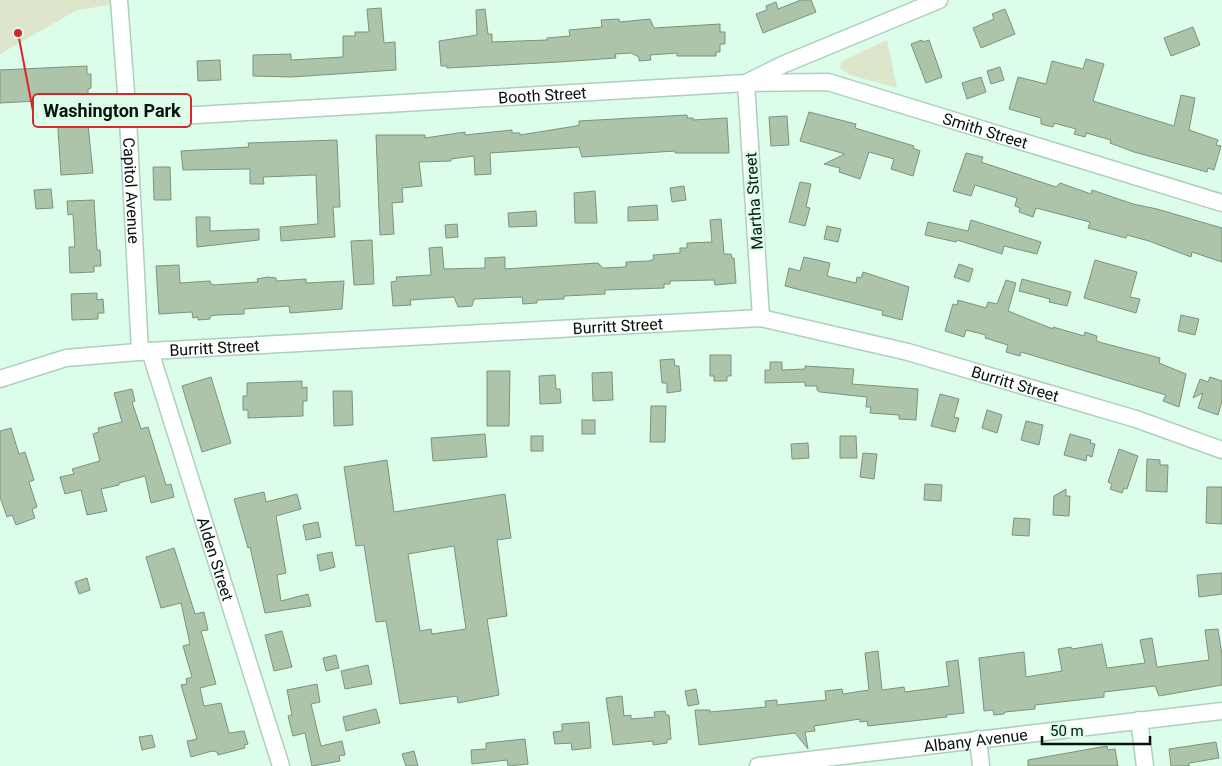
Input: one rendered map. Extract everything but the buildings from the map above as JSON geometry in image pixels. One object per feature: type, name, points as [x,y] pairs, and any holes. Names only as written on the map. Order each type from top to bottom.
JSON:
[{"type":"street","name":"Capitol Avenue","points":[[119,0],[145,352]]},
{"type":"street","name":"Booth Street","points":[[128,119],[746,83],[782,65],[938,0]]},
{"type":"street","name":"Smith Street","points":[[746,83],[828,82],[1222,203]]},
{"type":"street","name":"Martha Street","points":[[746,83],[761,318]]},
{"type":"street","name":"Burritt Street","points":[[0,380],[66,358],[761,318],[908,352],[1126,416],[1222,450]]},
{"type":"street","name":"Alden Street","points":[[145,352],[281,766]]},
{"type":"street","name":"Albany Avenue","points":[[758,766],[818,763],[978,739],[1222,711]]},
{"type":"street","points":[[1139,720],[1145,766]]},
{"type":"street","points":[[978,739],[981,766]]},
{"type":"green space","points":[[0,0],[110,0],[110,5],[77,10],[0,54]]},
{"type":"green space","points":[[887,40],[897,88],[850,75],[840,68],[841,62],[846,59]]},
{"type":"place","name":"Washington Park","points":[[18,33]]}]
